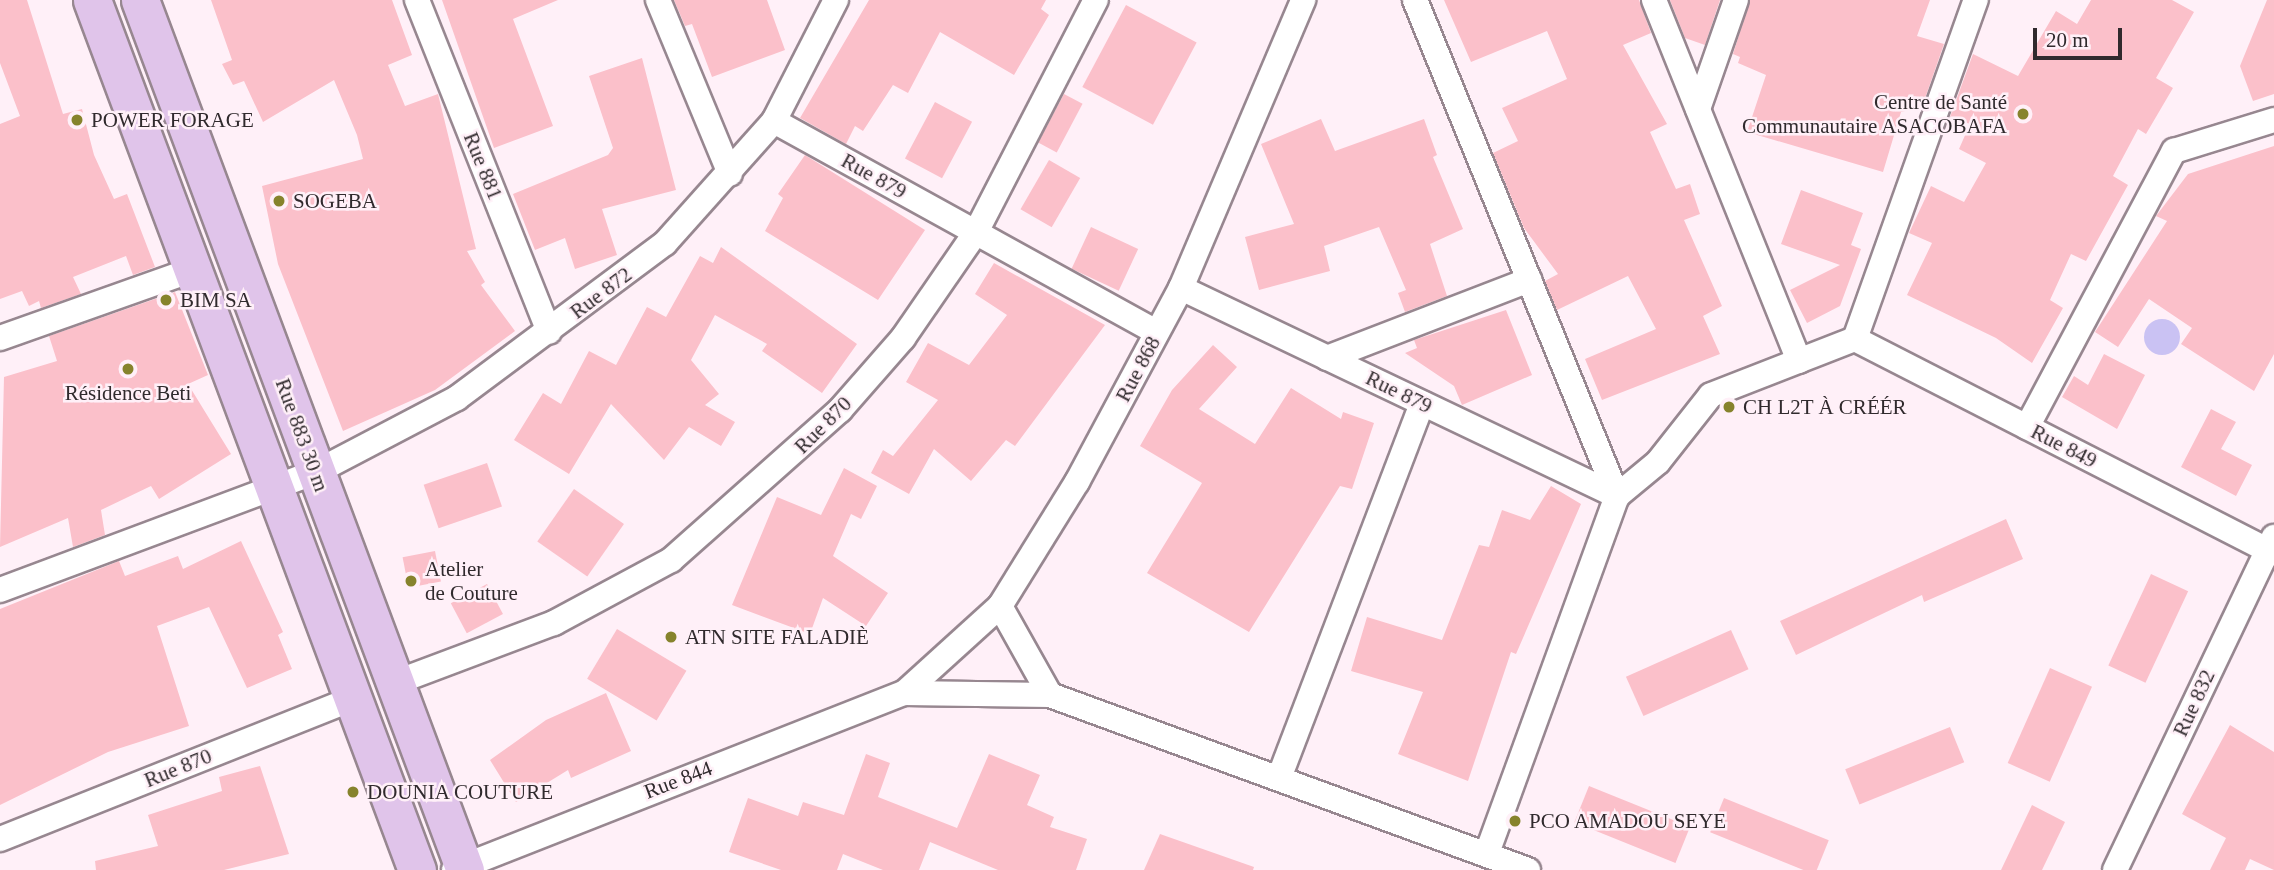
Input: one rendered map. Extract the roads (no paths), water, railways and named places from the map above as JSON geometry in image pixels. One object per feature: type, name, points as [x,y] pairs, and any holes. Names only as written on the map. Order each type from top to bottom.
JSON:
[{"type":"main road","points":[[92,0],[275,488],[357,697],[417,870]]},
{"type":"main road","name":"Rue 883 30 m","points":[[140,0],[461,868]]},
{"type":"street","name":"Rue 881","points":[[417,0],[549,332]]},
{"type":"street","points":[[658,0],[730,174]]},
{"type":"street","name":"Rue 872","points":[[0,590],[316,472],[457,398],[666,243],[730,174],[774,121],[836,0]]},
{"type":"street","name":"Rue 870","points":[[394,683],[554,623],[671,560],[840,410],[903,338],[976,232],[1097,0]]},
{"type":"street","name":"Rue 868","points":[[904,692],[1000,606],[1077,482],[1181,288],[1303,0]]},
{"type":"street","points":[[1415,0],[1617,496]]},
{"type":"street","points":[[1654,0],[1800,361]]},
{"type":"street","points":[[1698,109],[1736,0]]},
{"type":"street","points":[[1487,853],[1617,496],[1658,461],[1711,395],[1855,339],[1976,0]]},
{"type":"street","points":[[2027,427],[2174,151],[2274,120]]},
{"type":"street","name":"Rue 879","points":[[774,121],[1157,332]]},
{"type":"street","points":[[0,338],[195,269]]},
{"type":"street","points":[[1327,358],[1529,280]]},
{"type":"street","name":"Rue 879","points":[[1181,288],[1617,496]]},
{"type":"street","name":"Rue 849","points":[[1855,339],[2027,427],[2271,546]]},
{"type":"street","points":[[1279,778],[1422,403]]},
{"type":"street","name":"Rue 832","points":[[2115,870],[2271,546]]},
{"type":"street","points":[[1000,606],[1050,695]]},
{"type":"street","points":[[904,692],[1050,695],[1487,853],[1519,868]]},
{"type":"street","name":"Rue 844","points":[[461,868],[904,692]]},
{"type":"street","name":"Rue 870","points":[[0,839],[357,697]]},
{"type":"place","name":"Centre de Santé Communautaire ASACOBAFA","points":[[2023,114]]},
{"type":"place","name":"POWER FORAGE","points":[[77,120]]},
{"type":"place","name":"SOGEBA","points":[[279,201]]},
{"type":"place","name":"BIM SA","points":[[166,300]]},
{"type":"place","name":"Résidence Beti","points":[[128,369]]},
{"type":"place","name":"CH L2T À CRÉÉR","points":[[1729,407]]},
{"type":"place","name":"Atelier de Couture","points":[[411,581]]},
{"type":"place","name":"ATN SITE FALADIÈ","points":[[671,637]]},
{"type":"place","name":"DOUNIA COUTURE","points":[[353,792]]},
{"type":"place","name":"PCO AMADOU SEYE","points":[[1515,821]]}]
